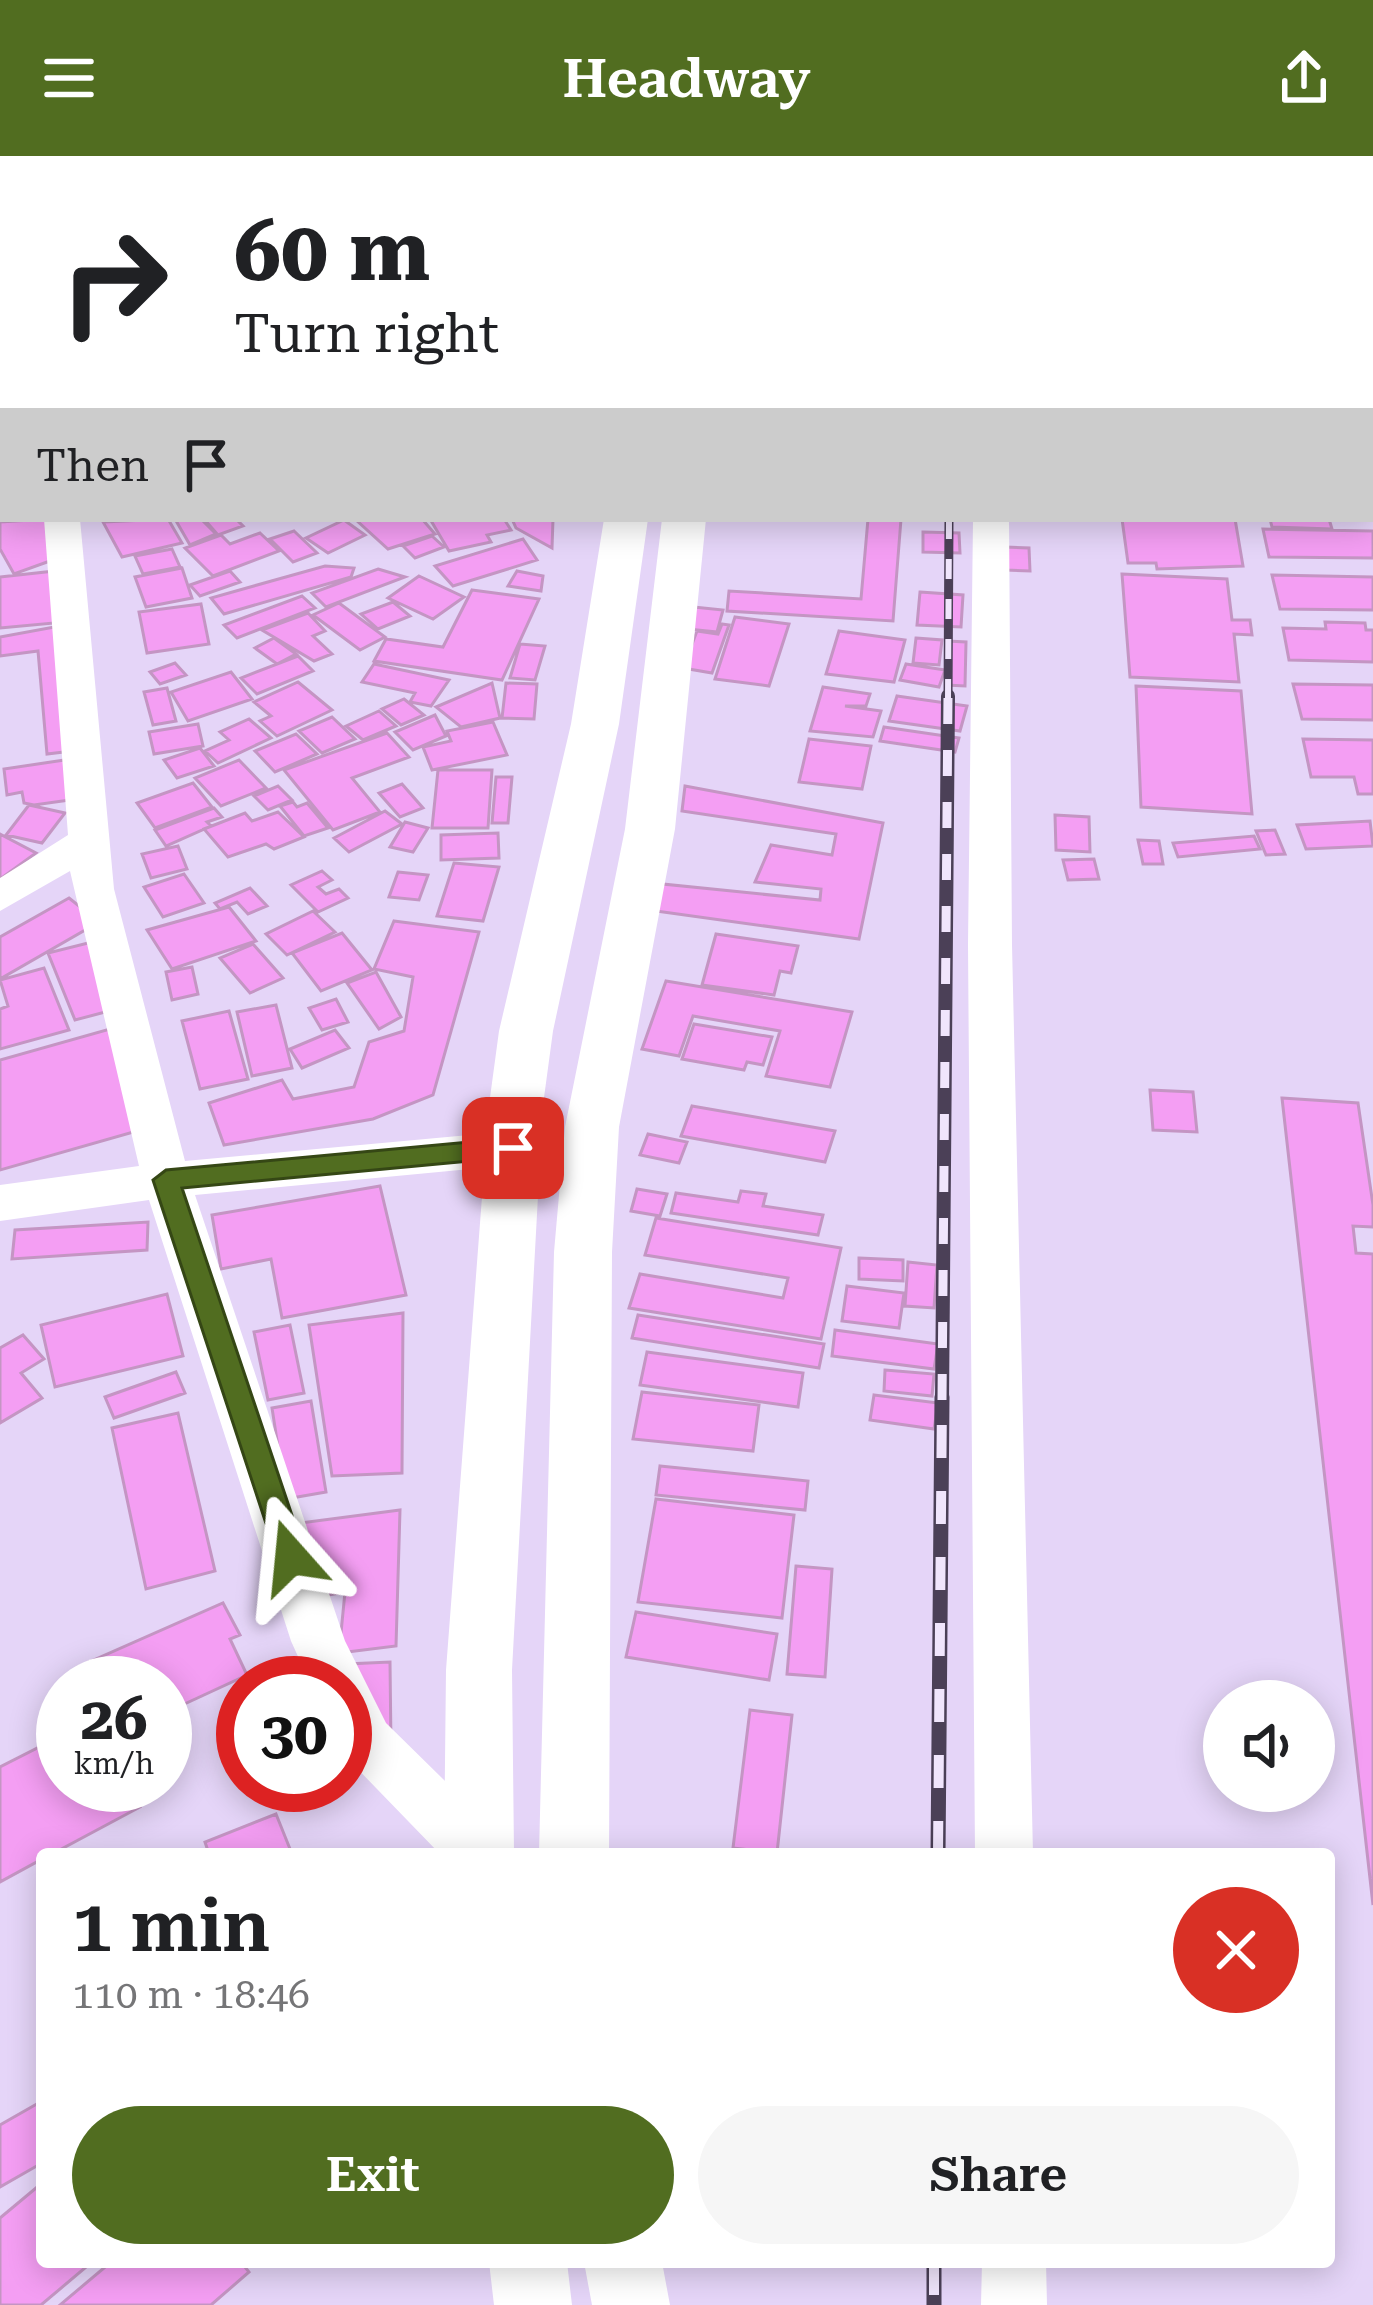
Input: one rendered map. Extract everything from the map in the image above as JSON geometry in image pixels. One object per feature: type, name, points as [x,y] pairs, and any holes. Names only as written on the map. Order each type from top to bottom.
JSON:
[{"type":"street","points":[[62,522],[93,889],[166,1180],[325,1656]]},
{"type":"street","points":[[479,1848],[478,1670],[513,1148],[526,1030],[595,724],[626,522]]},
{"type":"street","points":[[574,1848],[575,1565],[591,1148],[620,965],[650,829],[684,522]]},
{"type":"street","points":[[991,522],[990,945],[1004,1848]]},
{"type":"street","points":[[0,897],[89,840]]},
{"type":"street","points":[[0,1203],[166,1180],[513,1148]]},
{"type":"street","points":[[372,1746],[473,1848]]},
{"type":"street","points":[[530,2268],[533,2305]]},
{"type":"street","points":[[624,2268],[631,2305]]},
{"type":"street","points":[[1013,2268],[1014,2305]]},
{"type":"building","points":[[0,522],[48,522],[61,557],[14,574],[0,549]]},
{"type":"building","points":[[103,522],[170,522],[182,543],[122,557]]},
{"type":"building","points":[[177,522],[204,522],[216,534],[190,545]]},
{"type":"building","points":[[207,522],[243,526],[218,535]]},
{"type":"building","points":[[340,522],[365,535],[328,553],[306,538]]},
{"type":"building","points":[[358,522],[425,522],[435,534],[388,549]]},
{"type":"building","points":[[432,522],[506,522],[511,530],[487,535],[491,542],[449,551]]},
{"type":"building","points":[[513,522],[553,522],[552,548]]},
{"type":"building","points":[[868,522],[901,522],[893,621],[727,611],[729,591],[861,599]]},
{"type":"building","points":[[1122,522],[1236,522],[1243,566],[1157,569],[1156,563],[1128,563]]},
{"type":"building","points":[[1271,522],[1330,522],[1332,529],[1272,527]]},
{"type":"building","points":[[1263,529],[1373,531],[1373,558],[1269,557]]},
{"type":"building","points":[[294,531],[317,553],[293,562],[270,539]]},
{"type":"building","points":[[923,532],[959,533],[960,553],[923,552]]},
{"type":"building","points":[[260,533],[279,551],[213,576],[185,548],[221,535],[230,544]]},
{"type":"building","points":[[432,536],[444,547],[415,558],[403,546]]},
{"type":"building","points":[[523,539],[537,560],[453,586],[435,566]]},
{"type":"building","points":[[1005,547],[1029,548],[1030,571],[1006,570]]},
{"type":"building","points":[[172,549],[180,567],[143,574],[135,556]]},
{"type":"building","points":[[325,566],[354,568],[351,577],[224,614],[211,598]]},
{"type":"building","points":[[182,568],[192,598],[146,607],[135,577]]},
{"type":"building","points":[[73,569],[76,621],[0,628],[0,577]]},
{"type":"building","points":[[378,569],[405,577],[326,607],[312,593]]},
{"type":"building","points":[[230,571],[240,582],[200,596],[190,585]]},
{"type":"building","points":[[517,571],[543,576],[541,591],[508,586]]},
{"type":"building","points":[[1122,574],[1227,579],[1232,620],[1250,620],[1252,635],[1234,634],[1239,682],[1130,677]]},
{"type":"building","points":[[1272,575],[1373,577],[1373,610],[1280,609]]},
{"type":"building","points":[[419,576],[464,597],[433,619],[388,598]]},
{"type":"building","points":[[472,590],[539,599],[502,680],[374,661],[386,639],[443,647]]},
{"type":"building","points":[[920,592],[963,595],[961,627],[917,625]]},
{"type":"building","points":[[302,596],[315,608],[237,638],[224,625]]},
{"type":"building","points":[[393,602],[410,616],[378,629],[361,614]]},
{"type":"building","points":[[339,603],[385,637],[360,650],[313,615]]},
{"type":"building","points":[[201,604],[209,644],[147,653],[139,612]]},
{"type":"building","points":[[684,606],[723,610],[717,632],[678,628]]},
{"type":"building","points":[[308,613],[325,631],[313,636],[332,654],[314,661],[262,630]]},
{"type":"building","points":[[735,617],[789,624],[769,686],[715,679]]},
{"type":"building","points":[[1325,622],[1365,623],[1366,630],[1373,630],[1373,662],[1289,660],[1283,628],[1326,629]]},
{"type":"building","points":[[76,623],[89,749],[47,754],[38,651],[0,656],[0,637]]},
{"type":"building","points":[[722,624],[729,625],[712,673],[683,668],[697,631],[718,634]]},
{"type":"building","points":[[839,631],[905,640],[894,682],[826,674]]},
{"type":"building","points":[[274,638],[296,654],[277,664],[255,648]]},
{"type":"building","points":[[916,638],[942,640],[939,665],[913,663]]},
{"type":"building","points":[[947,641],[966,642],[965,686],[946,685]]},
{"type":"building","points":[[520,644],[545,646],[535,680],[510,678]]},
{"type":"building","points":[[298,656],[313,671],[257,694],[241,678]]},
{"type":"building","points":[[175,663],[186,675],[160,684],[150,672]]},
{"type":"building","points":[[374,664],[449,680],[431,706],[410,702],[415,693],[362,682]]},
{"type":"building","points":[[906,664],[945,670],[939,687],[900,680]]},
{"type":"building","points":[[231,672],[252,699],[188,721],[171,692]]},
{"type":"building","points":[[298,682],[332,710],[277,736],[260,721],[271,716],[254,702]]},
{"type":"building","points":[[492,683],[500,718],[461,727],[436,707]]},
{"type":"building","points":[[506,683],[537,684],[534,719],[502,718]]},
{"type":"building","points":[[1293,684],[1373,685],[1373,720],[1302,719]]},
{"type":"building","points":[[1136,686],[1241,691],[1252,814],[1141,807]]},
{"type":"building","points":[[823,687],[870,694],[866,706],[845,706],[881,711],[873,737],[810,731]]},
{"type":"building","points":[[167,688],[176,721],[153,725],[144,692]]},
{"type":"building","points":[[897,696],[967,706],[960,731],[889,721]]},
{"type":"building","points":[[404,699],[424,715],[401,725],[382,709]]},
{"type":"building","points":[[379,711],[396,726],[363,740],[346,726]]},
{"type":"building","points":[[435,715],[446,736],[413,750],[395,732]]},
{"type":"building","points":[[332,717],[355,739],[322,753],[299,731]]},
{"type":"building","points":[[249,719],[271,738],[218,763],[205,751],[229,740],[220,732]]},
{"type":"building","points":[[493,722],[507,755],[432,770],[423,747],[451,741],[447,731]]},
{"type":"building","points":[[198,724],[203,746],[154,754],[149,732]]},
{"type":"building","points":[[884,727],[959,738],[955,752],[880,741]]},
{"type":"building","points":[[387,733],[409,757],[352,778],[380,812],[333,830],[284,770]]},
{"type":"building","points":[[296,734],[317,754],[275,772],[255,751]]},
{"type":"building","points":[[809,739],[871,746],[862,789],[799,782]]},
{"type":"building","points":[[1303,739],[1373,740],[1373,794],[1358,794],[1354,777],[1311,777]]},
{"type":"building","points":[[200,748],[214,766],[177,778],[164,760]]},
{"type":"building","points":[[78,758],[84,798],[34,805],[24,803],[22,792],[7,795],[4,769]]},
{"type":"building","points":[[239,760],[266,788],[221,806],[195,778]]},
{"type":"building","points":[[438,770],[492,770],[488,828],[432,828]]},
{"type":"building","points":[[496,777],[512,777],[508,823],[492,823]]},
{"type":"building","points":[[193,783],[212,807],[155,828],[137,803]]},
{"type":"building","points":[[402,784],[423,808],[400,817],[379,793]]},
{"type":"building","points":[[278,786],[292,800],[268,810],[254,796]]},
{"type":"building","points":[[685,786],[883,823],[859,939],[656,911],[662,884],[820,900],[821,889],[755,882],[771,845],[832,855],[836,834],[682,811]]},
{"type":"building","points":[[293,802],[297,807],[307,803],[328,828],[304,836],[280,806]]},
{"type":"building","points":[[29,805],[65,813],[42,843],[6,835]]},
{"type":"building","points":[[214,808],[222,817],[207,822],[211,826],[166,846],[155,830]]},
{"type":"building","points":[[385,811],[402,824],[349,852],[334,838]]},
{"type":"building","points":[[278,812],[304,837],[274,849],[266,844],[228,857],[204,829],[245,813],[252,821]]},
{"type":"building","points":[[1055,815],[1089,817],[1090,852],[1056,850]]},
{"type":"building","points":[[1370,821],[1373,846],[1306,849],[1297,825]]},
{"type":"building","points":[[405,822],[428,828],[413,852],[390,847]]},
{"type":"building","points":[[1275,830],[1285,854],[1266,855],[1256,831]]},
{"type":"building","points":[[498,833],[499,858],[441,860],[441,835]]},
{"type":"building","points":[[0,834],[36,853],[0,879]]},
{"type":"building","points":[[1254,836],[1260,849],[1178,857],[1173,843]]},
{"type":"building","points":[[1138,840],[1159,841],[1163,864],[1143,864]]},
{"type":"building","points":[[178,846],[187,869],[151,878],[142,854]]},
{"type":"building","points":[[1094,859],[1099,879],[1068,880],[1063,860]]},
{"type":"building","points":[[454,863],[499,867],[483,921],[437,916]]},
{"type":"building","points":[[322,871],[332,880],[318,887],[326,894],[339,889],[348,898],[318,912],[291,885]]},
{"type":"building","points":[[398,872],[428,875],[419,900],[389,897]]},
{"type":"building","points":[[184,874],[204,903],[163,917],[144,887]]},
{"type":"building","points":[[250,888],[267,906],[248,914],[237,902],[220,909],[215,903]]},
{"type":"building","points":[[69,898],[99,922],[0,979],[0,937]]},
{"type":"building","points":[[229,907],[256,941],[172,969],[147,930]]},
{"type":"building","points":[[313,911],[335,932],[287,955],[266,934]]},
{"type":"building","points":[[394,921],[479,932],[433,1095],[373,1119],[224,1145],[209,1103],[282,1080],[293,1099],[354,1087],[369,1042],[404,1031],[413,977],[374,969]]},
{"type":"building","points":[[342,933],[372,970],[321,991],[292,953]]},
{"type":"building","points":[[716,934],[798,946],[791,973],[780,971],[774,995],[702,985]]},
{"type":"building","points":[[100,940],[128,1006],[75,1020],[48,953]]},
{"type":"building","points":[[253,944],[283,978],[250,993],[220,958]]},
{"type":"building","points":[[192,967],[198,994],[172,1000],[166,972]]},
{"type":"building","points":[[44,968],[69,1030],[0,1049],[0,1009],[8,1006],[0,980]]},
{"type":"building","points":[[376,972],[401,1017],[379,1029],[347,983]]},
{"type":"building","points":[[666,981],[852,1012],[830,1087],[766,1076],[780,1031],[693,1016],[679,1056],[642,1049]]},
{"type":"building","points":[[336,999],[348,1022],[322,1030],[309,1008]]},
{"type":"building","points":[[276,1005],[292,1068],[252,1076],[237,1012]]},
{"type":"building","points":[[229,1011],[248,1079],[200,1089],[182,1021]]},
{"type":"building","points":[[694,1024],[772,1037],[763,1065],[747,1062],[744,1070],[682,1059]]},
{"type":"building","points":[[117,1027],[158,1125],[0,1170],[0,1060]]},
{"type":"building","points":[[335,1030],[349,1048],[302,1068],[290,1049]]},
{"type":"building","points":[[1150,1090],[1193,1092],[1197,1132],[1153,1130]]},
{"type":"building","points":[[1282,1098],[1358,1103],[1373,1205],[1373,1227],[1353,1226],[1356,1253],[1373,1254],[1373,1905]]},
{"type":"building","points":[[692,1106],[835,1131],[825,1162],[681,1136]]},
{"type":"building","points":[[648,1134],[687,1142],[679,1163],[640,1155]]},
{"type":"building","points":[[380,1186],[406,1295],[282,1318],[271,1259],[221,1269],[212,1215]]},
{"type":"building","points":[[637,1189],[667,1194],[660,1216],[631,1211]]},
{"type":"building","points":[[741,1191],[766,1194],[763,1206],[823,1215],[818,1235],[671,1213],[676,1193],[738,1202]]},
{"type":"building","points":[[656,1218],[841,1248],[821,1339],[629,1308],[640,1274],[783,1298],[788,1278],[645,1255]]},
{"type":"building","points":[[148,1222],[147,1250],[12,1259],[15,1230]]},
{"type":"building","points":[[859,1258],[903,1260],[903,1281],[859,1279]]},
{"type":"building","points":[[908,1262],[937,1265],[934,1308],[905,1306]]},
{"type":"building","points":[[847,1286],[904,1293],[899,1328],[842,1321]]},
{"type":"building","points":[[167,1294],[183,1356],[55,1387],[41,1325]]},
{"type":"building","points":[[403,1313],[402,1473],[332,1476],[309,1325]]},
{"type":"building","points":[[638,1315],[824,1344],[819,1368],[632,1338]]},
{"type":"building","points":[[290,1325],[304,1393],[268,1400],[254,1332]]},
{"type":"building","points":[[835,1330],[938,1344],[934,1369],[832,1356]]},
{"type":"building","points":[[23,1335],[44,1359],[21,1373],[42,1398],[0,1423],[0,1348]]},
{"type":"building","points":[[647,1352],[803,1373],[798,1407],[640,1385]]},
{"type":"building","points":[[885,1370],[934,1374],[932,1396],[884,1391]]},
{"type":"building","points":[[176,1372],[185,1393],[114,1418],[105,1397]]},
{"type":"building","points":[[642,1392],[759,1405],[753,1451],[633,1439]]},
{"type":"building","points":[[874,1395],[938,1403],[934,1429],[870,1420]]},
{"type":"building","points":[[311,1401],[326,1492],[286,1499],[272,1408]]},
{"type":"building","points":[[178,1413],[215,1571],[146,1589],[112,1428]]},
{"type":"building","points":[[660,1466],[808,1481],[805,1510],[656,1495]]},
{"type":"building","points":[[656,1499],[794,1515],[782,1618],[638,1602]]},
{"type":"building","points":[[400,1510],[396,1646],[339,1653],[345,1592],[294,1601],[285,1525]]},
{"type":"building","points":[[796,1566],[832,1569],[825,1677],[787,1674]]},
{"type":"building","points":[[223,1603],[240,1635],[230,1639],[238,1656],[216,1656],[216,1689],[192,1700],[192,1656],[103,1656]]},
{"type":"building","points":[[636,1612],[777,1634],[769,1680],[626,1657]]},
{"type":"building","points":[[390,1662],[391,1746],[372,1711],[372,1663]]},
{"type":"building","points":[[750,1710],[792,1715],[778,1848],[733,1848]]},
{"type":"building","points":[[36,1749],[36,1812],[131,1812],[63,1848],[36,1848],[36,1862],[0,1882],[0,1767]]},
{"type":"building","points":[[276,1814],[290,1848],[207,1848],[205,1842]]},
{"type":"building","points":[[36,2104],[36,2166],[0,2187],[0,2125]]},
{"type":"building","points":[[36,2188],[36,2268],[85,2268],[41,2305],[0,2305],[0,2218]]},
{"type":"building","points":[[104,2268],[246,2268],[249,2272],[211,2305],[60,2305]]},
{"type":"railway","points":[[948,699],[949,522]]},
{"type":"railway","points":[[942,1400],[948,696]]},
{"type":"railway","points":[[938,1848],[942,1397]]},
{"type":"railway","points":[[934,2268],[934,2305]]},
{"type":"route","points":[[291,1557],[166,1180],[513,1148]]}]
